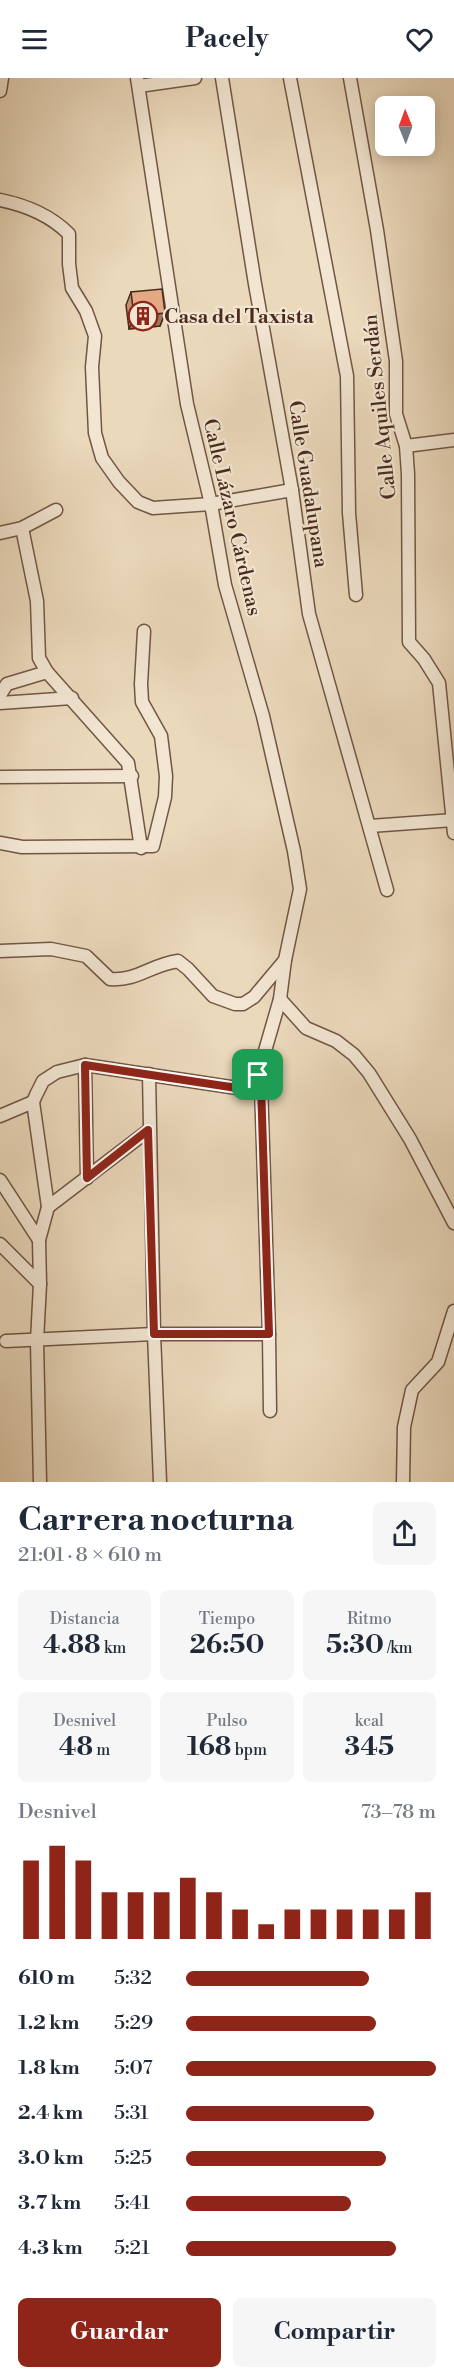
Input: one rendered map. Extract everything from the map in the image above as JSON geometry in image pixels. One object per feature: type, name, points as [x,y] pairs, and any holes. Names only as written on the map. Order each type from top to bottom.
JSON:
[{"type":"street","points":[[0,91],[2,78]]},
{"type":"street","points":[[138,82],[195,78]]},
{"type":"street","name":"Calle Guadalupana","points":[[222,78],[255,284],[292,490],[309,614],[387,890]]},
{"type":"street","points":[[290,78],[347,376],[349,513],[356,596]]},
{"type":"street","name":"Calle Aquiles Serdán","points":[[350,78],[377,230],[396,361],[396,414],[406,446],[409,642],[424,659],[439,683],[454,833]]},
{"type":"street","name":"Calle Lázaro Cárdenas","points":[[138,82],[187,404],[211,504],[225,585],[263,716],[294,851],[300,889],[285,960],[280,999],[258,1075]]},
{"type":"street","points":[[0,200],[45,216],[58,223],[69,234],[72,288],[86,312],[95,336],[92,367],[95,433],[102,458],[119,482],[138,502],[153,508],[211,504],[292,490]]},
{"type":"street","points":[[406,446],[454,440]]},
{"type":"street","points":[[0,533],[22,528],[56,510]]},
{"type":"street","points":[[22,528],[37,601],[39,658],[47,672],[128,763],[132,776],[141,848]]},
{"type":"street","points":[[0,843],[22,847],[141,848],[153,846],[165,798],[166,776],[161,736],[142,702],[144,631]]},
{"type":"street","points":[[0,695],[7,684],[47,672]]},
{"type":"street","points":[[0,703],[72,698]]},
{"type":"street","points":[[0,777],[132,776]]},
{"type":"street","points":[[370,826],[453,820]]},
{"type":"street","points":[[0,951],[51,949],[86,956],[110,979],[126,980],[162,963],[178,961],[213,996],[235,1004],[243,1004],[254,997],[285,960]]},
{"type":"street","points":[[280,999],[306,1028],[336,1041],[354,1055],[369,1073],[410,1139],[454,1223]]},
{"type":"street","points":[[40,1482],[37,1341],[40,1284],[39,1240],[48,1207],[33,1102],[44,1081],[57,1072],[85,1065],[237,1088],[250,1086],[258,1075]]},
{"type":"street","points":[[85,1065],[87,1178]]},
{"type":"street","points":[[149,1074],[148,1130],[160,1482]]},
{"type":"street","points":[[258,1075],[261,1085],[270,1411]]},
{"type":"street","points":[[0,1116],[33,1102]]},
{"type":"street","points":[[48,1207],[148,1130]]},
{"type":"street","points":[[0,1180],[39,1240]]},
{"type":"street","points":[[0,1244],[40,1284]]},
{"type":"street","points":[[403,1482],[404,1427],[412,1390],[438,1362],[454,1311]]},
{"type":"street","points":[[6,1341],[154,1334],[269,1334]]},
{"type":"building","points":[[162,289],[165,313],[134,316],[131,292]]},
{"type":"place","name":"Casa del Taxista","points":[[143,316]]},
{"type":"route","points":[[85,1065],[237,1088],[250,1086],[258,1075],[261,1085],[269,1334],[154,1334],[148,1130],[87,1178],[85,1065]]}]
